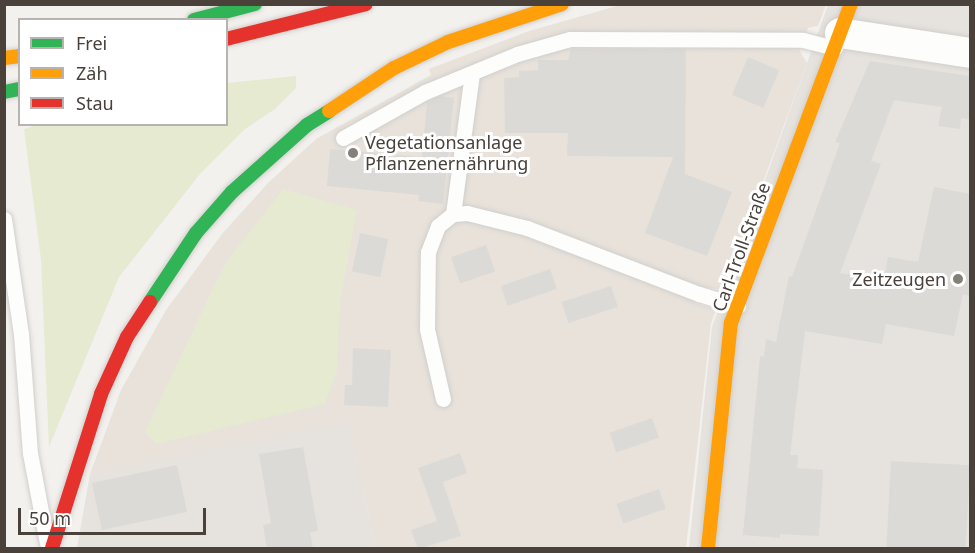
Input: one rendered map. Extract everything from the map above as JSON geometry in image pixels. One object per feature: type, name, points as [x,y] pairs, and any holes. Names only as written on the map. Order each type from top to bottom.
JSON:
[{"type":"main road","points":[[202,18],[255,4]]},
{"type":"main road","points":[[228,38],[366,4]]},
{"type":"main road","points":[[50,549],[101,394],[127,337],[196,233],[232,192],[307,125],[394,69],[448,42],[562,4]]},
{"type":"main road","name":"Carl-Troll-Straße","points":[[708,549],[731,324],[851,4]]},
{"type":"street","points":[[837,40],[970,53]]},
{"type":"lane","points":[[343,138],[425,92],[517,54],[570,39],[837,40]]},
{"type":"lane","points":[[453,214],[472,73]]},
{"type":"lane","points":[[443,399],[427,329],[428,252],[438,226],[453,214],[467,213],[527,228],[738,306]]},
{"type":"lane","points":[[4,219],[21,334],[30,453],[50,549]]},
{"type":"shaded area","points":[[624,4],[826,5],[818,26],[808,28],[803,40],[800,51],[807,63],[723,290],[702,287],[695,303],[716,310],[711,323],[686,548],[376,548],[347,421],[90,474],[121,390],[166,310],[222,234],[268,183],[316,139],[431,75],[429,69],[529,31]]},
{"type":"shaded area","points":[[828,5],[970,5],[970,548],[689,548],[712,327]]},
{"type":"shaded area","points":[[347,420],[376,548],[77,548],[90,474]]},
{"type":"green space","points":[[296,76],[296,88],[275,109],[245,129],[200,174],[119,277],[49,447],[41,260],[24,129],[34,126],[228,126],[228,83]]},
{"type":"green space","points":[[283,189],[357,210],[340,302],[337,370],[325,404],[156,444],[145,432],[224,265]]},
{"type":"building","points":[[571,49],[686,49],[685,174],[732,192],[707,256],[645,233],[673,157],[567,156],[568,133],[505,133],[504,78],[519,77],[519,71],[538,70],[538,60],[568,60]]},
{"type":"building","points":[[748,57],[779,70],[763,108],[732,95]]},
{"type":"building","points":[[870,61],[970,76],[970,119],[961,118],[960,129],[938,126],[942,107],[894,100],[871,161],[881,164],[840,273],[884,281],[888,257],[918,262],[934,187],[970,194],[970,296],[963,294],[954,336],[886,324],[882,344],[805,331],[790,455],[798,455],[797,468],[823,470],[819,536],[780,534],[780,538],[743,535],[760,356],[764,357],[766,339],[776,342],[789,276],[792,277],[840,143],[835,142]]},
{"type":"building","name":"Vegetationsanlage Pflanzenernährung","points":[[440,96],[454,98],[443,204],[418,201],[419,195],[327,186],[330,149],[422,157],[427,102]]},
{"type":"building","points":[[360,233],[388,239],[380,277],[352,271]]},
{"type":"building","points":[[486,245],[495,271],[460,284],[451,257]]},
{"type":"building","points":[[550,269],[557,289],[508,306],[501,286]]},
{"type":"building","points":[[611,286],[618,307],[568,323],[562,302]]},
{"type":"building","points":[[353,348],[391,350],[388,407],[344,405],[345,385],[352,385]]},
{"type":"building","points":[[652,418],[659,438],[616,453],[609,433]]},
{"type":"building","points":[[303,447],[318,531],[310,532],[313,549],[267,549],[263,525],[271,523],[259,454]]},
{"type":"building","points":[[460,453],[467,473],[443,482],[461,536],[418,549],[411,530],[437,521],[418,468]]},
{"type":"building","points":[[891,461],[970,465],[966,548],[886,548]]},
{"type":"building","points":[[177,465],[187,512],[102,530],[92,483]]},
{"type":"building","points":[[659,489],[666,509],[623,524],[616,504]]},
{"type":"traffic: fast","points":[[202,18],[255,4]]},
{"type":"traffic: fast","points":[[4,92],[18,89]]},
{"type":"traffic: fast","points":[[150,302],[196,233],[232,192],[307,125],[329,111]]},
{"type":"traffic: slow","points":[[329,111],[394,68],[448,42],[562,4]]},
{"type":"traffic: slow","points":[[708,548],[731,323],[851,4]]},
{"type":"traffic: slow","points":[[4,58],[18,56]]},
{"type":"traffic: jam","points":[[228,38],[366,4]]},
{"type":"traffic: jam","points":[[52,548],[101,394],[127,337],[150,302]]},
{"type":"place","name":"Vegetationsanlage Pflanzenernährung","points":[[353,153]]},
{"type":"place","name":"Zeitzeugen","points":[[958,279]]}]
